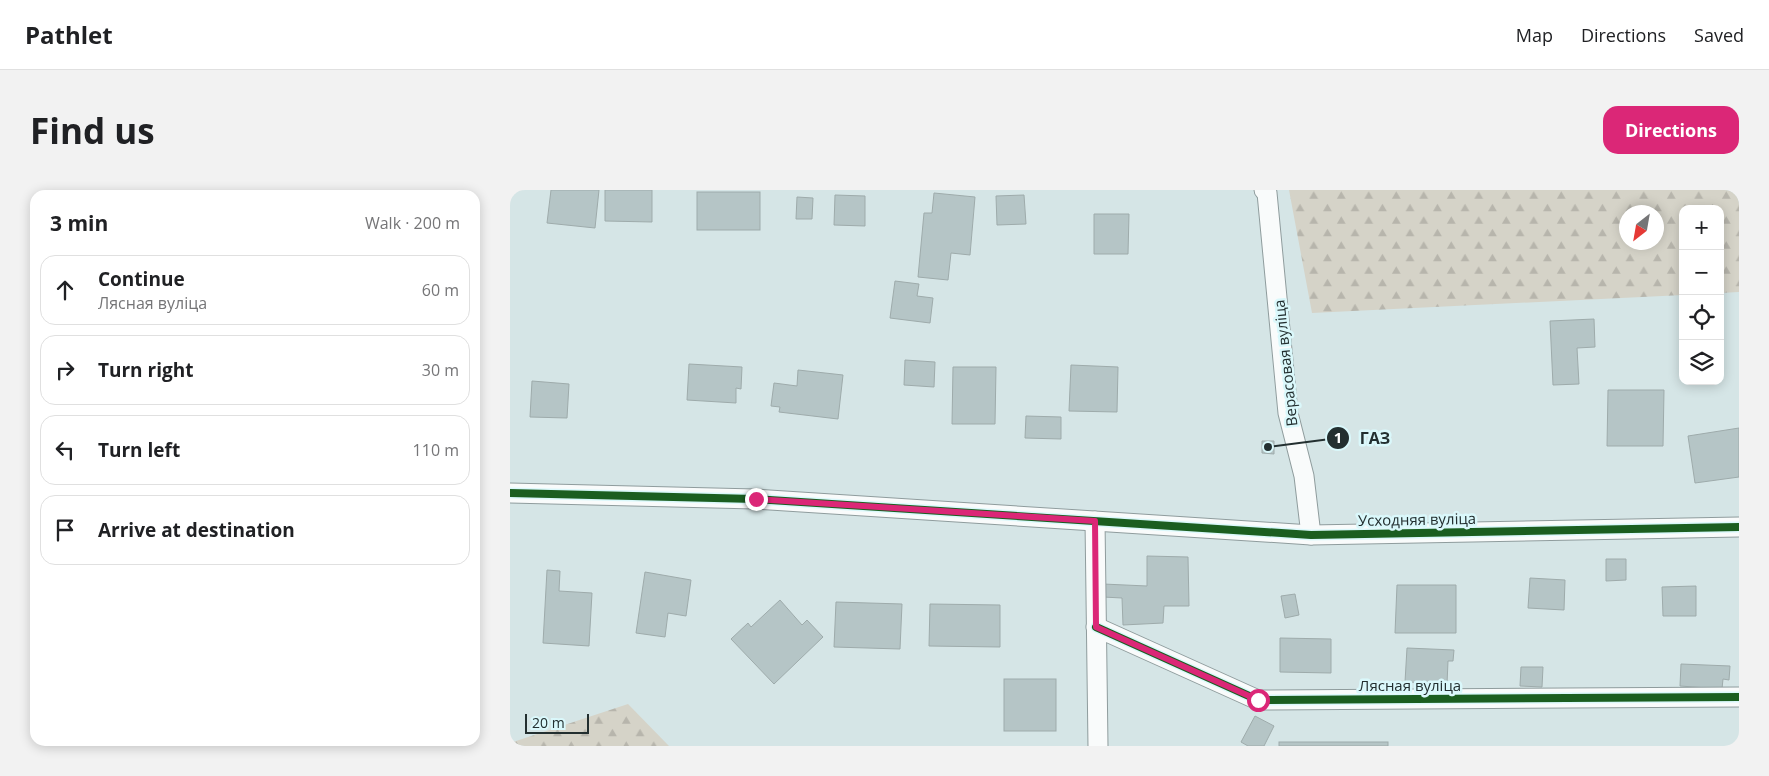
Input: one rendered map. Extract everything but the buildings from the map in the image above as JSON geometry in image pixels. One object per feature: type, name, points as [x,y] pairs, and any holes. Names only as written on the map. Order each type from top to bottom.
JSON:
[{"type":"street","name":"Верасовая вуліца","points":[[1267,191],[1288,413],[1304,476],[1311,535]]},
{"type":"street","name":"Усходняя вуліца","points":[[510,493],[756,499],[1311,535],[1739,527]]},
{"type":"street","points":[[1095,521],[1098,746]]},
{"type":"street","name":"Лясная вуліца","points":[[1096,627],[1258,700],[1739,697]]},
{"type":"green space","points":[[1289,190],[1739,190],[1739,292],[1724,293],[1724,205],[1679,205],[1679,295],[1312,313]]},
{"type":"green space","points":[[628,704],[669,746],[510,746],[510,743]]},
{"type":"cycle path","points":[[510,493],[755,499],[1311,535],[1739,527]]},
{"type":"cycle path","points":[[1096,627],[1258,700],[1739,697]]},
{"type":"place","name":"ГАЗ","points":[[1268,447]]},
{"type":"route","points":[[756,499],[1095,521],[1096,627],[1258,700]]}]
